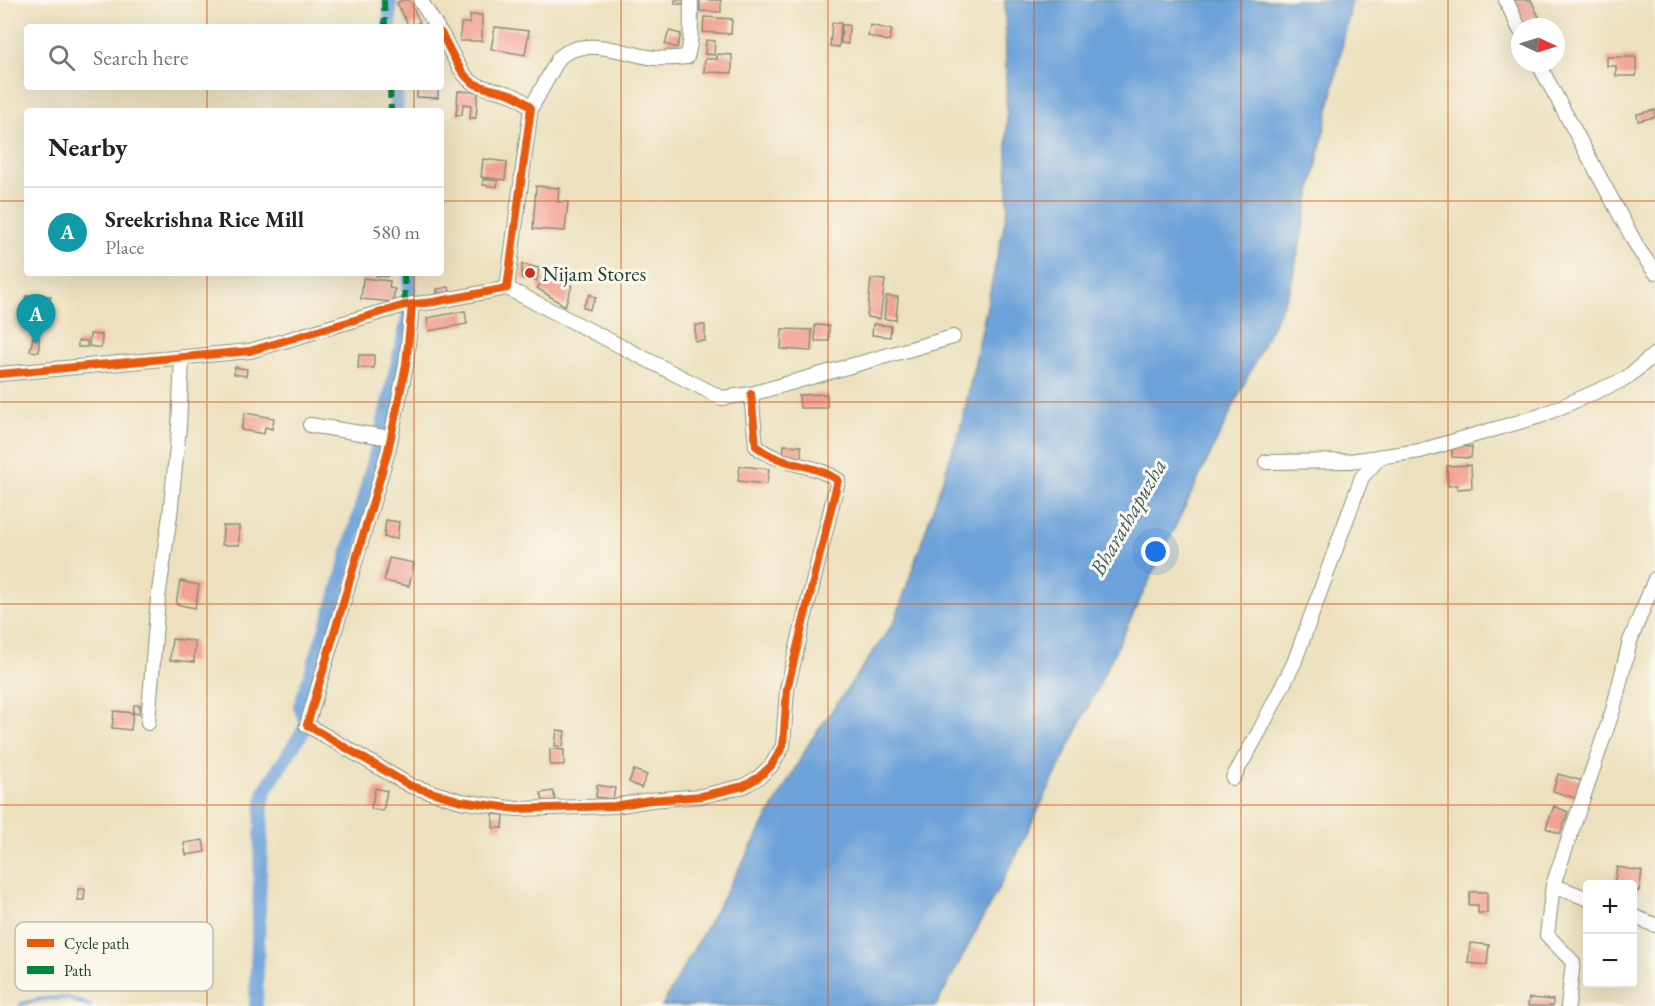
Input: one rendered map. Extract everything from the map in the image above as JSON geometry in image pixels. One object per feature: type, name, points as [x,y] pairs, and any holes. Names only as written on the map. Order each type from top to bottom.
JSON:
[{"type":"street","points":[[420,0],[435,24]]},
{"type":"street","points":[[507,288],[531,108],[559,58],[577,47],[606,49],[655,58],[687,57],[692,40],[691,0]]},
{"type":"street","points":[[1506,0],[1514,18]]},
{"type":"street","points":[[444,39],[459,67],[474,83],[509,92],[523,99],[531,108]]},
{"type":"street","points":[[1543,72],[1639,249],[1655,272]]},
{"type":"street","points":[[0,374],[250,351],[412,305],[507,288],[722,398],[751,394],[953,338]]},
{"type":"street","points":[[412,305],[406,365],[391,438],[345,602],[307,725],[411,786],[461,801],[517,809],[615,806],[650,800],[702,796],[744,786],[771,766],[783,746],[787,689],[838,480],[828,473],[768,456],[756,446],[751,394]]},
{"type":"street","points":[[1266,462],[1350,461],[1420,451],[1540,416],[1625,379],[1655,354]]},
{"type":"street","points":[[148,723],[158,598],[177,449],[182,357]]},
{"type":"street","points":[[310,425],[391,438]]},
{"type":"street","points":[[1233,778],[1294,663],[1362,477],[1381,456]]},
{"type":"street","points":[[1568,1006],[1573,962],[1547,935],[1553,885],[1613,710],[1630,641],[1655,579]]},
{"type":"street","points":[[1553,885],[1583,897]]},
{"type":"street","points":[[1637,918],[1655,925]]},
{"type":"water","name":"Bharathapuzha","points":[[1005,0],[1352,0],[1290,289],[1019,850],[936,1006],[662,1006],[810,742],[895,621],[962,423],[1008,207]]},
{"type":"building","points":[[409,0],[420,22],[408,24],[397,3]]},
{"type":"building","points":[[675,0],[686,0],[686,4],[675,4]]},
{"type":"building","points":[[700,0],[721,0],[721,12],[700,11]]},
{"type":"building","points":[[1512,0],[1531,0],[1539,17],[1520,18]]},
{"type":"building","points":[[470,15],[482,15],[482,41],[460,41],[461,23],[470,23]]},
{"type":"building","points":[[704,17],[732,19],[731,34],[703,32]]},
{"type":"building","points":[[832,23],[841,23],[839,47],[830,46]]},
{"type":"building","points":[[842,25],[849,25],[848,44],[841,43]]},
{"type":"building","points":[[870,25],[892,30],[889,41],[868,36]]},
{"type":"building","points":[[495,27],[529,31],[525,55],[491,49]]},
{"type":"building","points":[[669,31],[681,34],[677,48],[665,44]]},
{"type":"building","points":[[706,40],[715,41],[714,55],[705,54]]},
{"type":"building","points":[[717,54],[732,55],[732,73],[704,72],[705,59],[717,59]]},
{"type":"building","points":[[1607,57],[1636,57],[1636,76],[1616,76],[1616,66],[1607,66]]},
{"type":"building","points":[[417,90],[438,90],[438,98],[417,97]]},
{"type":"building","points":[[458,91],[478,92],[476,118],[470,118],[471,105],[463,104],[462,115],[456,115]]},
{"type":"building","points":[[1655,110],[1655,117],[1638,121],[1637,114]]},
{"type":"building","points":[[483,159],[507,162],[505,180],[481,177]]},
{"type":"building","points":[[483,179],[498,181],[497,187],[483,185]]},
{"type":"building","points":[[536,186],[559,188],[558,202],[568,202],[565,231],[533,229]]},
{"type":"building","name":"Nijam Stores","points":[[522,264],[539,268],[537,281],[522,279]]},
{"type":"building","points":[[548,274],[572,286],[565,306],[537,288]]},
{"type":"building","points":[[363,278],[390,281],[389,288],[395,289],[393,302],[361,299]]},
{"type":"building","points":[[871,279],[885,280],[880,319],[867,317]]},
{"type":"building","points":[[449,287],[450,293],[438,295],[437,289]]},
{"type":"building","points":[[590,294],[596,298],[589,310],[583,307]]},
{"type":"building","points":[[26,296],[51,296],[46,318],[23,320]]},
{"type":"building","points":[[886,296],[898,297],[896,320],[884,319]]},
{"type":"building","points":[[465,311],[467,324],[429,331],[427,318]]},
{"type":"building","points":[[873,324],[891,326],[890,337],[872,335]]},
{"type":"building","points":[[695,325],[705,325],[705,341],[695,341]]},
{"type":"building","points":[[815,325],[829,326],[829,341],[815,341]]},
{"type":"building","points":[[782,329],[812,330],[811,351],[781,349]]},
{"type":"building","points":[[90,334],[102,335],[101,348],[89,346]]},
{"type":"building","points":[[33,337],[39,337],[39,352],[30,351]]},
{"type":"building","points":[[78,341],[87,341],[87,347],[78,347]]},
{"type":"building","points":[[359,355],[374,355],[374,368],[358,368]]},
{"type":"building","points":[[235,367],[247,369],[246,376],[234,374]]},
{"type":"building","points":[[827,394],[827,408],[800,408],[799,395]]},
{"type":"building","points":[[245,413],[274,418],[272,429],[265,427],[264,434],[241,430]]},
{"type":"building","points":[[784,445],[801,446],[801,458],[783,457]]},
{"type":"building","points":[[1452,446],[1472,447],[1471,458],[1452,457]]},
{"type":"building","points":[[1471,465],[1472,488],[1457,489],[1457,485],[1448,486],[1447,466]]},
{"type":"building","points":[[740,466],[769,469],[767,484],[738,481]]},
{"type":"building","points":[[386,520],[399,522],[397,539],[384,537]]},
{"type":"building","points":[[223,526],[239,526],[239,545],[222,545]]},
{"type":"building","points":[[389,558],[414,563],[409,586],[384,581]]},
{"type":"building","points":[[180,581],[199,585],[195,608],[176,604]]},
{"type":"building","points":[[172,639],[195,641],[194,662],[170,660]]},
{"type":"building","points":[[134,705],[140,705],[139,714],[133,713]]},
{"type":"building","points":[[114,711],[133,713],[131,730],[112,728]]},
{"type":"building","points":[[557,730],[565,731],[563,747],[555,746]]},
{"type":"building","points":[[550,749],[564,750],[564,765],[550,765]]},
{"type":"building","points":[[634,770],[647,775],[641,788],[629,782]]},
{"type":"building","points":[[1558,774],[1583,781],[1578,799],[1553,791]]},
{"type":"building","points":[[597,785],[615,788],[613,799],[596,797]]},
{"type":"building","points":[[375,788],[387,791],[383,811],[371,809]]},
{"type":"building","points":[[553,791],[556,803],[544,806],[541,793]]},
{"type":"building","points":[[1554,806],[1568,812],[1560,834],[1546,828]]},
{"type":"building","points":[[493,814],[504,815],[503,828],[493,828]]},
{"type":"building","points":[[203,840],[205,852],[186,855],[184,843]]},
{"type":"building","points":[[1617,867],[1642,871],[1639,891],[1637,891],[1637,880],[1615,880]]},
{"type":"building","points":[[78,889],[85,889],[84,900],[78,900]]},
{"type":"building","points":[[1470,892],[1487,892],[1487,913],[1478,913],[1478,905],[1469,905]]},
{"type":"building","points":[[1470,943],[1489,945],[1487,965],[1468,963]]},
{"type":"building","points":[[1529,998],[1553,1000],[1553,1006],[1528,1006]]},
{"type":"waterway","points":[[390,0],[390,24]]},
{"type":"waterway","points":[[396,90],[397,108]]},
{"type":"waterway","points":[[256,1006],[262,808],[265,790],[307,725],[300,706],[336,598],[378,446],[408,319],[410,276]]},
{"type":"waterway","points":[[21,1006],[21,1004],[42,999],[67,998],[90,1006]]},
{"type":"marked path","points":[[384,0],[385,24]]},
{"type":"marked path","points":[[390,90],[391,108]]},
{"type":"marked path","points":[[404,276],[405,305]]},
{"type":"cycle path","points":[[0,374],[250,351],[405,305],[434,302],[507,288],[531,108],[511,94],[475,84],[460,68],[444,39]]},
{"type":"cycle path","points":[[412,305],[406,365],[388,451],[307,725],[411,786],[461,801],[517,809],[615,806],[650,800],[702,796],[744,786],[771,766],[783,746],[787,689],[838,480],[818,470],[776,458],[756,446],[751,394]]},
{"type":"place","name":"Nijam Stores","points":[[530,273]]},
{"type":"place","name":"Sreekrishna Rice Mill","points":[[36,344]]}]
